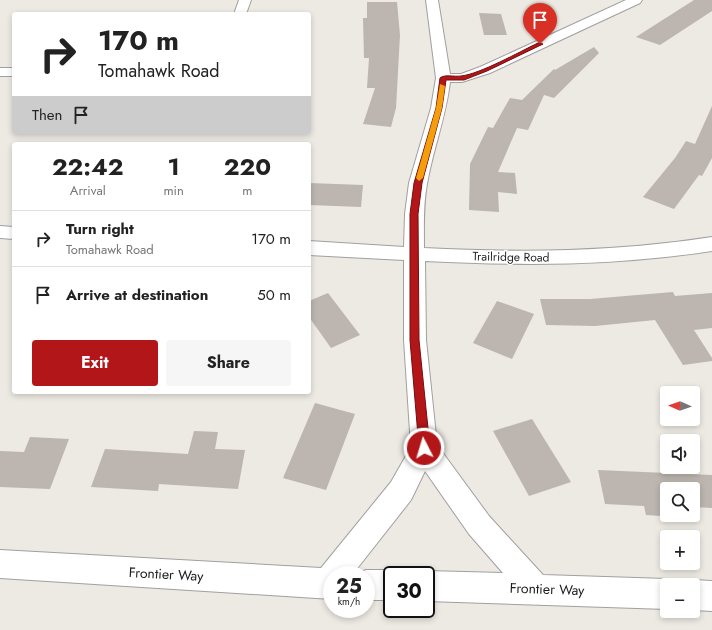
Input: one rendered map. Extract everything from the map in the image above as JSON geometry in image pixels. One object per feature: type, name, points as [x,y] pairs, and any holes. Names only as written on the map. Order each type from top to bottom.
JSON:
[{"type":"street","points":[[241,12],[245,0]]},
{"type":"street","points":[[432,0],[443,78],[439,108],[418,183],[414,214],[415,340],[424,448],[479,525],[536,589]]},
{"type":"street","points":[[443,78],[462,78],[485,70],[636,0]]},
{"type":"street","points":[[0,72],[12,72]]},
{"type":"street","points":[[0,232],[12,233]]},
{"type":"street","name":"Trailridge Road","points":[[311,248],[515,259],[620,257],[712,244]]},
{"type":"street","points":[[342,566],[401,491],[424,448]]},
{"type":"street","name":"Frontier Way","points":[[0,564],[323,580]]},
{"type":"street","name":"Frontier Way","points":[[435,586],[660,594]]},
{"type":"street","points":[[700,595],[712,596]]},
{"type":"building","points":[[694,0],[712,0],[712,11],[660,45],[636,37]]},
{"type":"building","points":[[367,2],[397,2],[400,35],[396,108],[391,127],[363,124],[375,88],[367,88],[369,58],[364,58],[363,18],[367,18]]},
{"type":"building","points":[[479,13],[501,14],[507,35],[484,35]]},
{"type":"building","points":[[594,47],[599,53],[554,98],[544,95],[528,130],[517,128],[498,172],[515,173],[517,194],[498,192],[499,212],[469,210],[470,164],[488,127],[493,128],[510,98],[522,100],[554,69],[555,70]]},
{"type":"building","points":[[712,106],[712,158],[702,176],[699,175],[674,209],[643,197],[675,158],[686,141],[695,144]]},
{"type":"building","points":[[311,183],[363,185],[361,207],[311,205]]},
{"type":"building","points":[[673,292],[675,296],[712,293],[712,328],[694,330],[712,358],[712,361],[683,365],[655,320],[595,326],[546,325],[540,299],[590,299]]},
{"type":"building","points":[[328,293],[360,335],[331,348],[311,320],[311,300]]},
{"type":"building","points":[[497,301],[534,314],[512,359],[473,343]]},
{"type":"building","points":[[315,403],[355,414],[326,490],[283,478]]},
{"type":"building","points":[[532,419],[571,482],[529,496],[493,431]]},
{"type":"building","points":[[194,431],[218,432],[215,449],[245,450],[238,489],[159,484],[158,491],[91,487],[105,449],[188,454]]},
{"type":"building","points":[[30,437],[69,439],[50,489],[0,487],[0,451],[24,452]]},
{"type":"building","points":[[598,470],[660,473],[660,474],[712,475],[712,508],[700,507],[700,482],[660,482],[660,516],[646,515],[644,506],[605,504]]},
{"type":"slow traffic","points":[[419,178],[439,108],[442,86]]},
{"type":"route","points":[[424,448],[415,340],[414,214],[418,183],[439,108],[443,78],[462,78],[485,70],[540,44]]}]
